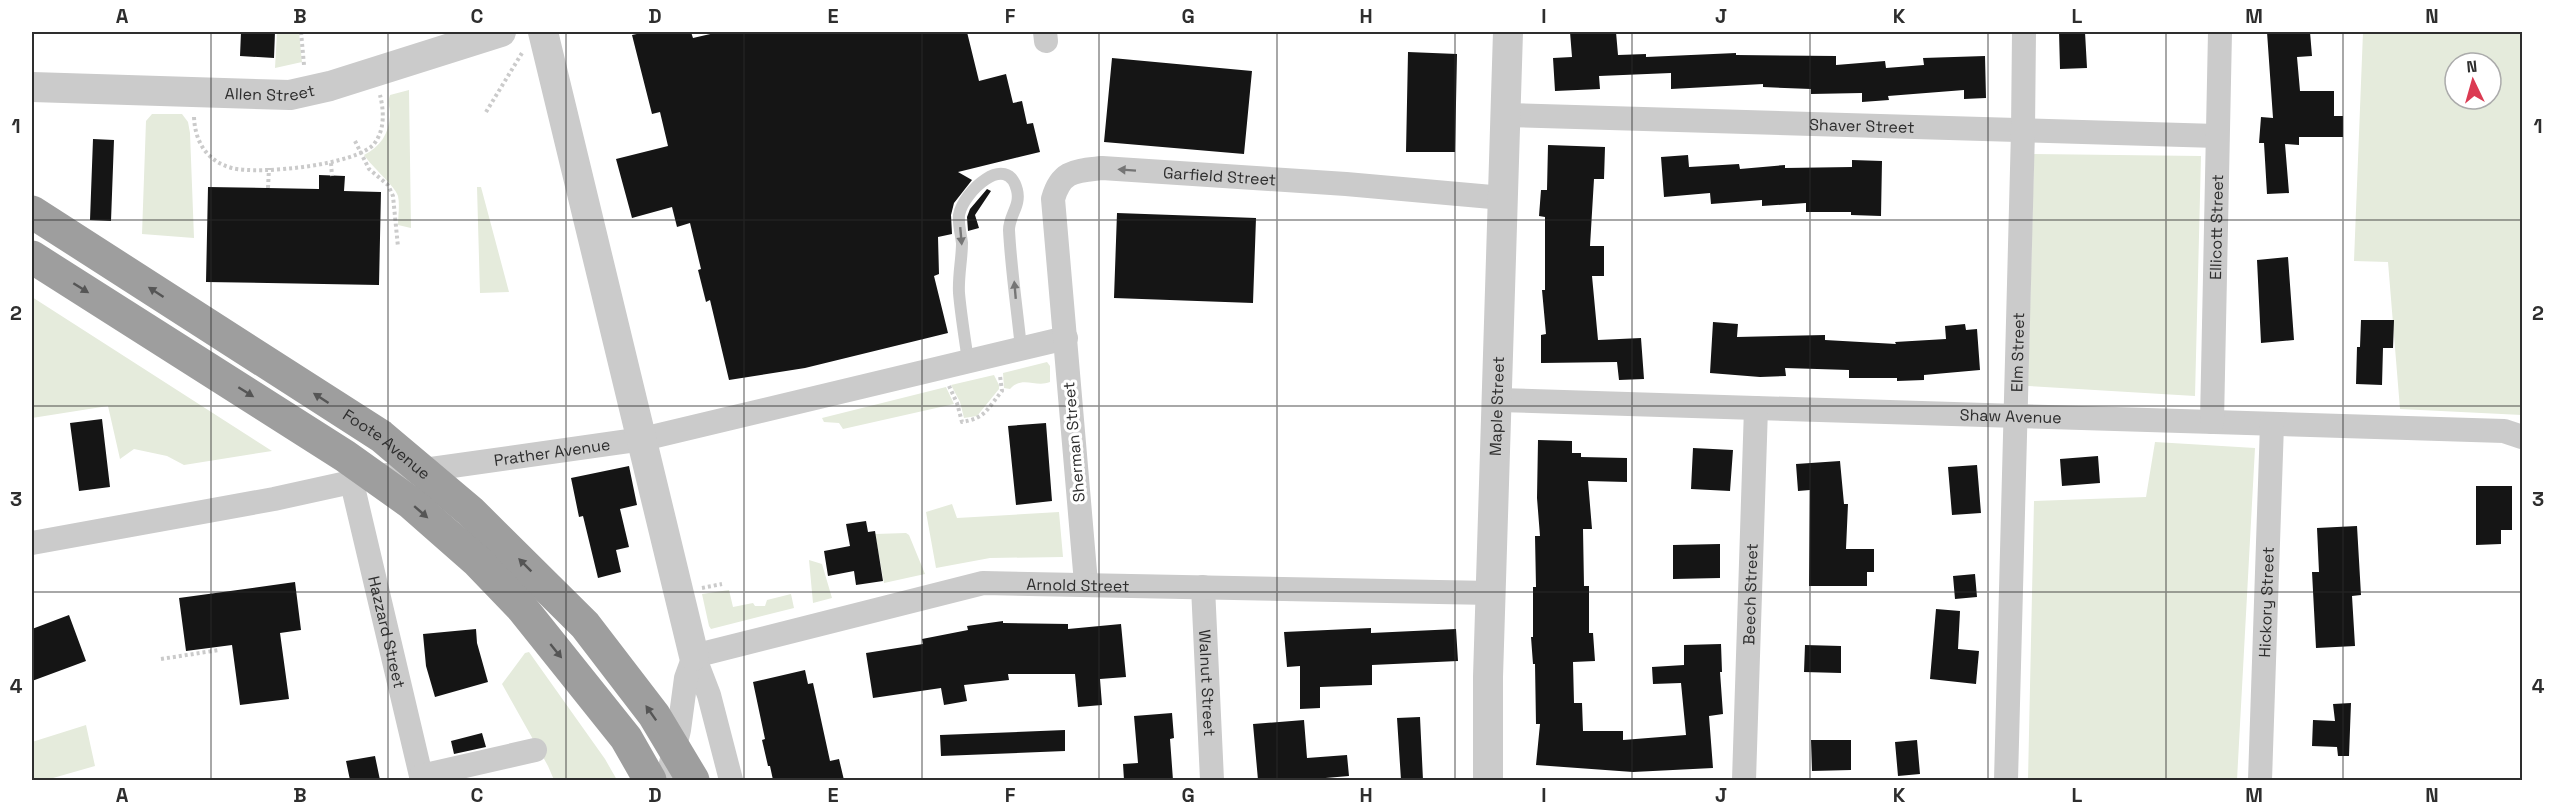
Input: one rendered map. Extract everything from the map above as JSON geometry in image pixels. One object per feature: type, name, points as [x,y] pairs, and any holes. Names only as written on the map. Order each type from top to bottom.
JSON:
[{"type":"highway","name":"Foote Avenue","points":[[32,212],[381,436],[470,511],[585,625],[654,715],[671,766],[693,780]]},
{"type":"highway","name":"Foote Avenue","points":[[32,257],[345,456],[363,480],[411,503],[522,608],[626,738],[650,780]]},
{"type":"street","name":"Allen Street","points":[[32,87],[290,95],[334,84],[501,32]]},
{"type":"street","name":"Maple Street","points":[[1488,780],[1481,593],[1498,400],[1508,32]]},
{"type":"street","name":"Elm Street","points":[[2006,780],[2024,131],[2024,32]]},
{"type":"street","name":"Ellicott Street","points":[[2212,422],[2220,32]]},
{"type":"street","points":[[534,41],[643,439],[694,656],[709,695],[731,780]]},
{"type":"street","name":"Shaver Street","points":[[1505,115],[2217,136]]},
{"type":"street","name":"Garfield Street","points":[[1063,301],[1053,199],[1060,181],[1072,172],[1102,168],[1346,184],[1503,198]]},
{"type":"street","name":"Sherman Street","points":[[1063,301],[1086,583]]},
{"type":"street","name":"Prather Avenue","points":[[32,543],[263,502],[418,469],[643,439],[1066,338]]},
{"type":"street","name":"Shaw Avenue","points":[[1498,400],[2504,431],[2523,436]]},
{"type":"street","name":"Beech Street","points":[[1744,780],[1756,408]]},
{"type":"street","name":"Hickory Street","points":[[2260,780],[2272,423]]},
{"type":"street","name":"Hazzard Street","points":[[363,480],[421,778]]},
{"type":"street","name":"Arnold Street","points":[[694,656],[983,582],[1481,593]]},
{"type":"street","name":"Walnut Street","points":[[1203,587],[1212,780]]},
{"type":"street","points":[[671,766],[686,678],[694,656]]},
{"type":"street","points":[[421,778],[534,750]]},
{"type":"lane","points":[[968,361],[959,293],[962,242],[959,216],[964,204],[982,179],[993,175],[1008,177],[1018,191],[1019,201],[1009,226],[1021,348]]},
{"type":"path","points":[[301,32],[304,65]]},
{"type":"path","points":[[486,112],[534,41]]},
{"type":"path","points":[[194,110],[195,134],[200,145],[215,160],[232,168],[269,168],[331,163],[360,153],[374,144],[381,134],[383,120],[380,95]]},
{"type":"path","points":[[355,141],[369,169],[388,185],[393,196],[398,247]]},
{"type":"path","points":[[331,163],[332,176]]},
{"type":"path","points":[[268,188],[269,168]]},
{"type":"path","points":[[948,385],[957,403],[962,422],[978,419],[1002,391],[999,373]]},
{"type":"path","points":[[698,589],[722,584]]},
{"type":"path","points":[[161,659],[219,650]]},
{"type":"green space","points":[[277,32],[299,32],[302,62],[275,68]]},
{"type":"green space","points":[[2363,32],[2522,32],[2522,415],[2400,409],[2388,262],[2354,261]]},
{"type":"green space","points":[[409,90],[411,228],[398,225],[398,196],[364,155],[375,148],[386,134],[390,115],[390,95]]},
{"type":"green space","points":[[152,114],[182,114],[188,122],[194,238],[142,234],[146,121]]},
{"type":"green space","points":[[2034,154],[2201,156],[2195,396],[2028,386]]},
{"type":"green space","points":[[477,187],[481,187],[509,292],[480,293]]},
{"type":"green space","points":[[32,297],[272,451],[184,465],[167,456],[134,449],[120,459],[108,406],[32,418]]},
{"type":"green space","points":[[1047,362],[1050,366],[1050,382],[1039,384],[1024,382],[1010,389],[1004,388],[1003,373]]},
{"type":"green space","points":[[994,375],[999,389],[977,416],[964,418],[960,402],[951,385]]},
{"type":"green space","points":[[946,387],[954,404],[843,429],[839,423],[824,422],[822,418]]},
{"type":"green space","points":[[2155,442],[2255,448],[2237,780],[2028,780],[2034,501],[2146,497]]},
{"type":"green space","points":[[952,504],[957,518],[1059,512],[1063,557],[990,558],[936,568],[926,512]]},
{"type":"green space","points":[[906,533],[909,535],[925,574],[884,583],[875,534]]},
{"type":"green space","points":[[809,560],[822,564],[832,598],[813,603]]},
{"type":"green space","points":[[729,590],[733,607],[753,603],[755,606],[765,606],[767,600],[791,594],[794,608],[711,629],[702,594]]},
{"type":"green space","points":[[529,652],[605,759],[617,780],[554,780],[502,684],[525,653]]},
{"type":"green space","points":[[86,725],[95,766],[46,780],[32,780],[32,742]]},
{"type":"building","points":[[241,32],[275,32],[274,58],[240,56]]},
{"type":"building","points":[[646,32],[691,32],[693,38],[719,32],[967,32],[979,81],[1006,74],[1013,103],[1022,101],[1027,124],[1033,123],[1040,152],[958,172],[972,180],[954,203],[951,215],[952,234],[938,237],[939,274],[934,276],[948,333],[805,368],[729,380],[710,300],[706,302],[698,270],[701,269],[690,223],[677,227],[672,207],[632,218],[616,159],[668,146],[660,112],[652,114],[632,35]]},
{"type":"building","points":[[1570,32],[1616,32],[1618,55],[1646,54],[1646,57],[1736,53],[1736,55],[1836,56],[1836,65],[1885,61],[1886,68],[1924,65],[1923,58],[1985,56],[1986,98],[1964,99],[1964,90],[1888,96],[1889,100],[1862,102],[1862,93],[1811,94],[1811,89],[1763,87],[1763,84],[1671,89],[1671,73],[1599,76],[1600,89],[1555,91],[1553,58],[1572,57]]},
{"type":"building","points":[[2059,32],[2085,32],[2087,68],[2060,69]]},
{"type":"building","points":[[2267,32],[2310,32],[2312,56],[2297,57],[2300,91],[2334,91],[2334,116],[2343,116],[2343,137],[2299,137],[2299,145],[2285,144],[2289,193],[2267,194],[2264,143],[2259,143],[2261,117],[2273,118]]},
{"type":"building","points":[[1408,52],[1457,54],[1455,152],[1406,152]]},
{"type":"building","points":[[1112,58],[1252,71],[1244,154],[1104,142]]},
{"type":"building","points":[[93,139],[114,140],[111,221],[90,220]]},
{"type":"building","points":[[1548,145],[1605,147],[1604,179],[1594,179],[1590,246],[1604,246],[1604,276],[1592,276],[1598,340],[1641,338],[1644,379],[1619,380],[1617,362],[1541,363],[1541,335],[1546,334],[1542,290],[1545,290],[1545,217],[1539,216],[1541,190],[1547,190]]},
{"type":"building","points":[[1688,155],[1689,167],[1739,164],[1740,169],[1785,165],[1785,168],[1852,167],[1852,160],[1882,161],[1881,216],[1851,215],[1851,212],[1806,212],[1806,203],[1762,206],[1762,200],[1711,204],[1710,193],[1664,197],[1661,157]]},
{"type":"building","points":[[319,175],[345,176],[344,191],[381,192],[379,285],[206,282],[208,187],[319,189]]},
{"type":"building","points":[[987,189],[991,191],[975,215],[979,228],[968,231],[967,217],[970,209]]},
{"type":"building","points":[[1117,213],[1256,218],[1253,303],[1114,298]]},
{"type":"building","points":[[2288,257],[2294,340],[2261,343],[2257,260]]},
{"type":"building","points":[[2361,320],[2394,320],[2393,348],[2383,348],[2382,385],[2356,384],[2357,347],[2360,347]]},
{"type":"building","points":[[1713,322],[1738,324],[1737,337],[1825,335],[1825,340],[1896,344],[1895,342],[1946,339],[1945,326],[1965,324],[1966,330],[1977,329],[1980,370],[1924,375],[1924,380],[1897,381],[1897,378],[1849,378],[1849,370],[1785,368],[1786,376],[1760,377],[1710,373]]},
{"type":"building","points":[[102,419],[110,487],[79,491],[70,423]]},
{"type":"building","points":[[1046,423],[1052,501],[1016,505],[1008,426]]},
{"type":"building","points":[[1538,440],[1572,441],[1572,453],[1581,453],[1581,457],[1627,458],[1627,482],[1588,481],[1592,529],[1583,529],[1584,586],[1589,586],[1589,633],[1593,633],[1595,661],[1573,662],[1574,703],[1582,703],[1583,731],[1623,731],[1623,740],[1686,735],[1681,683],[1653,684],[1652,667],[1684,665],[1684,645],[1721,644],[1723,714],[1709,716],[1713,768],[1633,772],[1536,765],[1540,724],[1536,724],[1535,664],[1533,664],[1531,637],[1533,637],[1533,587],[1536,587],[1535,536],[1540,536],[1537,498]]},
{"type":"building","points":[[1693,448],[1733,450],[1730,491],[1691,489]]},
{"type":"building","points":[[2098,456],[2100,483],[2062,486],[2060,459]]},
{"type":"building","points":[[1840,461],[1844,504],[1848,504],[1846,549],[1874,549],[1874,572],[1867,572],[1867,586],[1809,586],[1810,490],[1798,491],[1796,464]]},
{"type":"building","points":[[1977,465],[1981,513],[1952,515],[1948,467]]},
{"type":"building","points":[[629,466],[637,505],[620,509],[629,547],[616,550],[621,572],[598,578],[583,516],[579,517],[571,478]]},
{"type":"building","points":[[2476,486],[2512,486],[2512,530],[2501,530],[2501,544],[2476,545]]},
{"type":"building","points":[[866,521],[868,532],[875,531],[883,581],[856,585],[854,571],[828,576],[824,551],[850,546],[846,524]]},
{"type":"building","points":[[2357,526],[2361,595],[2352,596],[2355,646],[2316,648],[2312,572],[2319,572],[2317,528]]},
{"type":"building","points":[[1720,544],[1720,578],[1673,579],[1673,545]]},
{"type":"building","points":[[1975,574],[1977,597],[1955,599],[1953,576]]},
{"type":"building","points":[[295,582],[301,630],[280,633],[289,699],[240,705],[232,645],[186,651],[179,598]]},
{"type":"building","points":[[1936,609],[1960,611],[1958,649],[1979,651],[1976,684],[1930,679]]},
{"type":"building","points":[[69,615],[86,661],[32,681],[32,629]]},
{"type":"building","points":[[1003,621],[1003,623],[1068,624],[1068,629],[1121,624],[1126,677],[1100,679],[1102,705],[1078,707],[1075,674],[1008,674],[1009,680],[964,685],[967,701],[944,705],[941,688],[873,698],[866,653],[923,644],[922,639],[968,630],[967,626]]},
{"type":"building","points":[[1371,628],[1371,633],[1456,629],[1458,661],[1372,665],[1372,685],[1320,687],[1320,708],[1300,709],[1300,666],[1287,667],[1284,632]]},
{"type":"building","points":[[476,629],[477,643],[488,682],[435,697],[426,666],[423,634]]},
{"type":"building","points":[[1805,645],[1841,646],[1841,673],[1804,672]]},
{"type":"building","points":[[805,670],[808,684],[813,683],[830,761],[839,759],[844,780],[773,780],[770,766],[768,766],[753,682]]},
{"type":"building","points":[[2351,703],[2349,756],[2338,756],[2337,747],[2312,746],[2313,720],[2335,721],[2333,704]]},
{"type":"building","points":[[1172,713],[1174,738],[1170,739],[1173,780],[1124,780],[1123,764],[1138,763],[1134,716]]},
{"type":"building","points":[[1420,717],[1423,780],[1401,780],[1397,718]]},
{"type":"building","points":[[1304,720],[1307,758],[1347,755],[1349,776],[1302,780],[1258,780],[1253,724]]},
{"type":"building","points":[[1065,730],[1065,751],[941,756],[940,735]]},
{"type":"building","points":[[482,733],[486,747],[454,754],[451,741]]},
{"type":"building","points":[[1811,740],[1851,740],[1851,770],[1812,771]]},
{"type":"building","points":[[1917,740],[1920,774],[1898,776],[1895,742]]},
{"type":"building","points":[[375,756],[380,780],[350,780],[346,761]]}]
